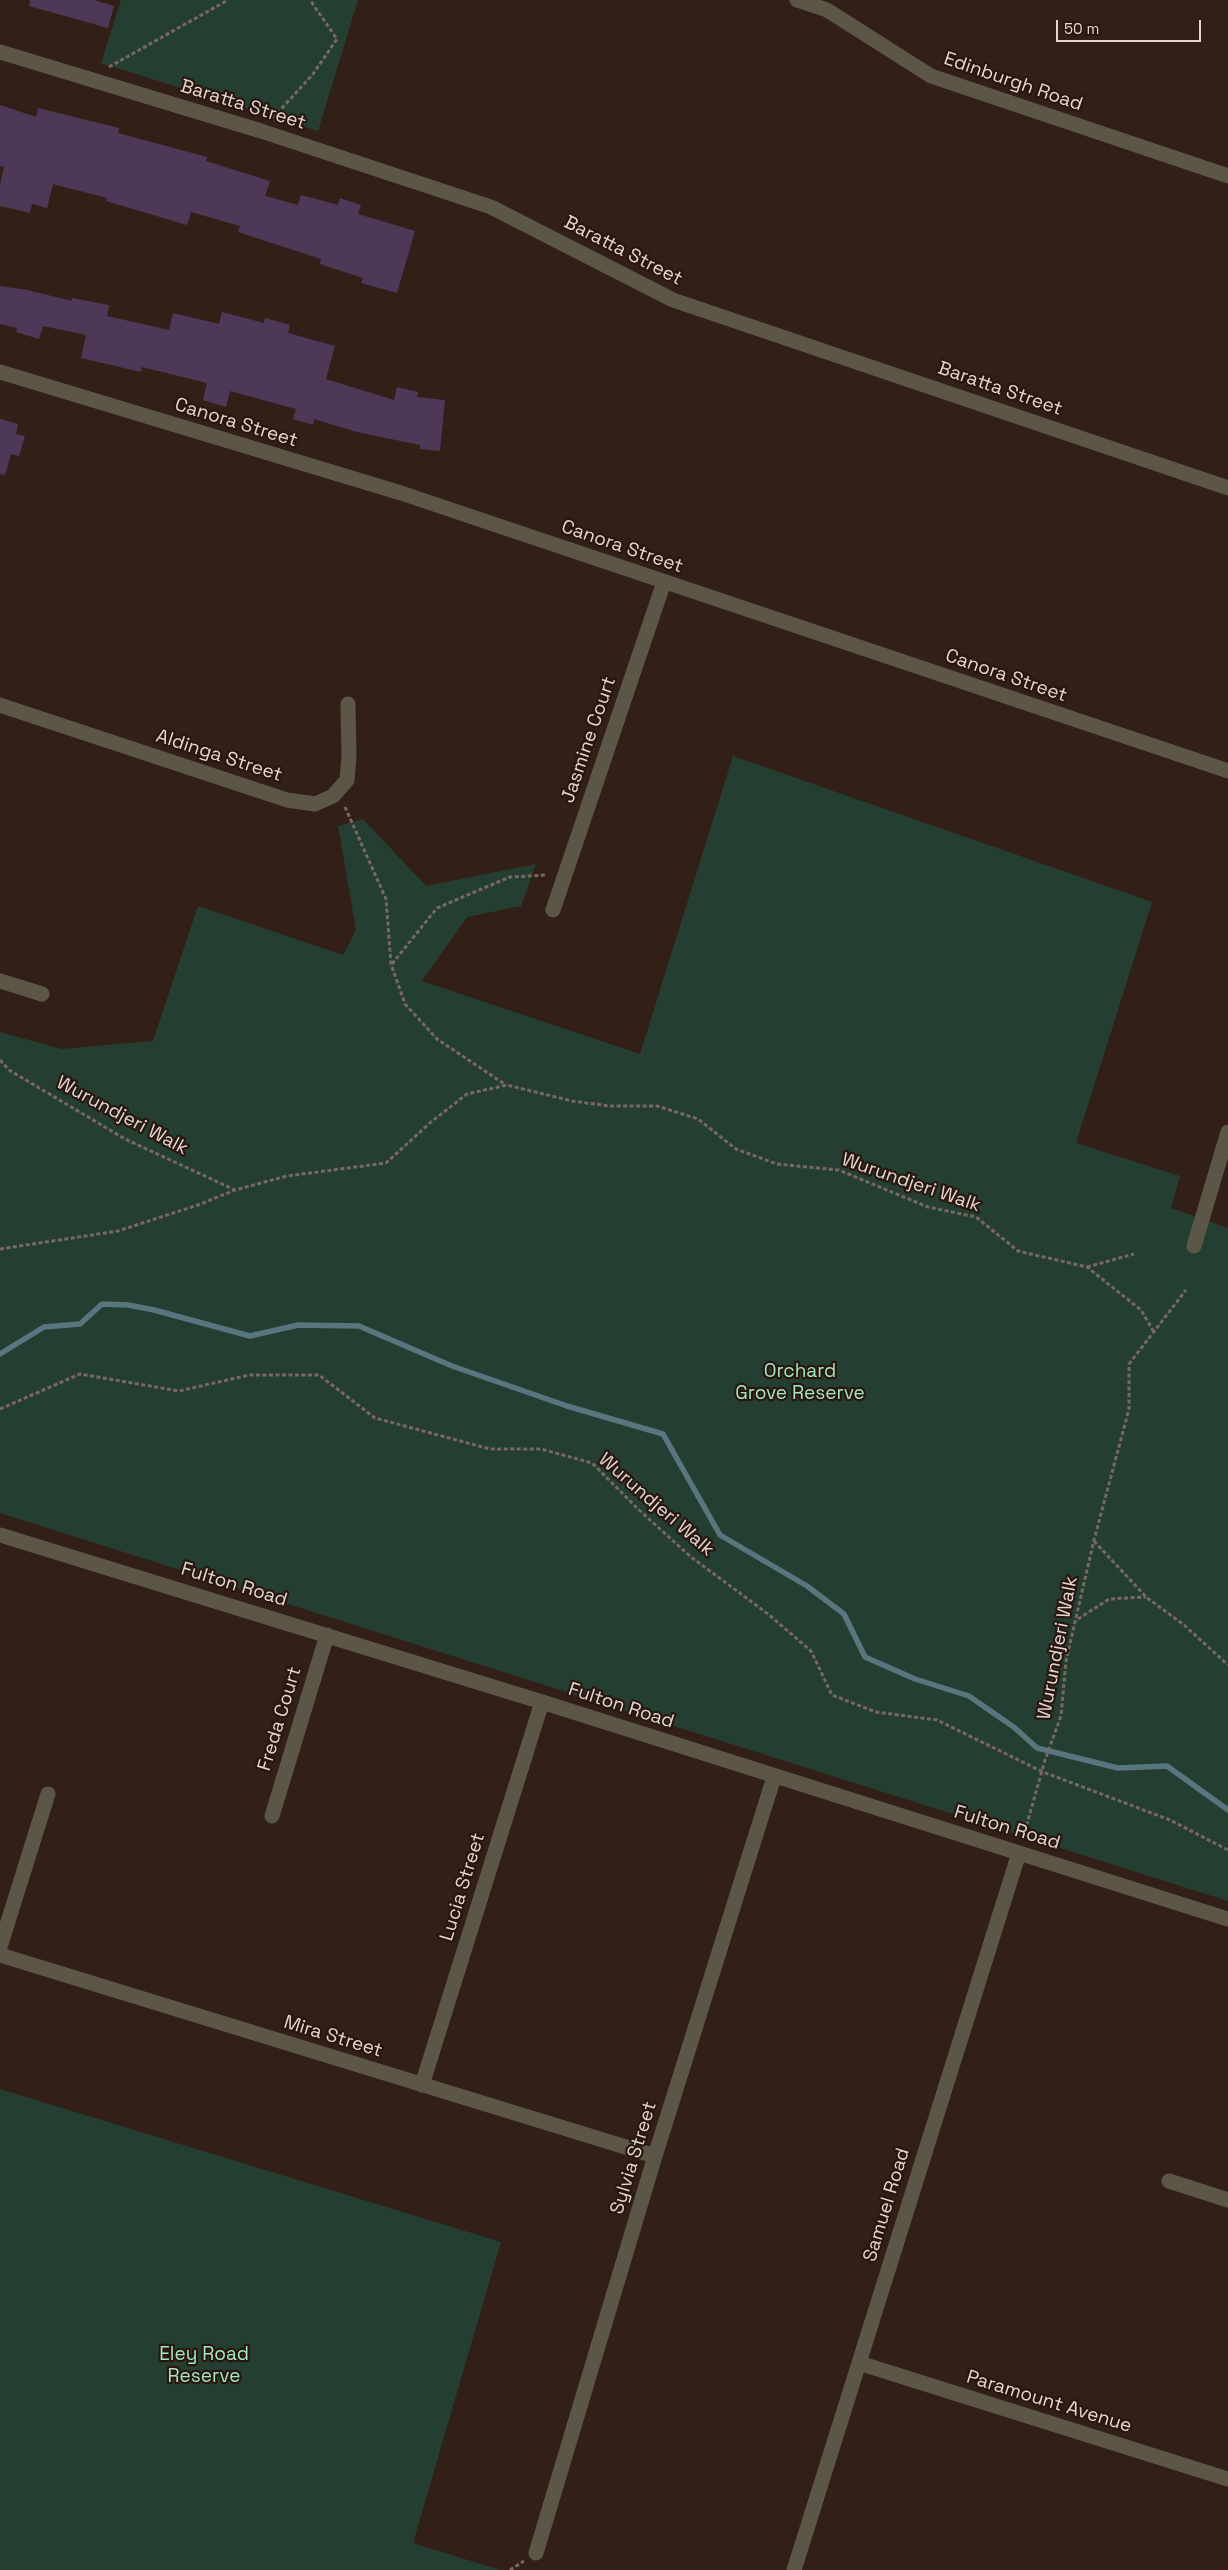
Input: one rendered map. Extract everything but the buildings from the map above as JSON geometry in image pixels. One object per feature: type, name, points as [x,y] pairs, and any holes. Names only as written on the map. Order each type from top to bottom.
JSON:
[{"type":"street","name":"Edinburgh Road","points":[[797,0],[828,5],[931,76],[1228,176]]},
{"type":"street","name":"Baratta Street","points":[[0,52],[261,130],[491,207],[673,300],[1228,488]]},
{"type":"street","name":"Canora Street","points":[[0,372],[401,493],[1228,771]]},
{"type":"street","name":"Jasmine Court","points":[[553,910],[664,582]]},
{"type":"street","points":[[337,790],[346,780],[348,763],[348,704]]},
{"type":"street","name":"Aldinga Street","points":[[0,705],[287,800],[315,804],[333,796],[337,790]]},
{"type":"street","points":[[0,981],[42,994]]},
{"type":"street","points":[[1194,1246],[1228,1132]]},
{"type":"street","name":"Fulton Road","points":[[0,1535],[542,1702],[774,1777],[1228,1919]]},
{"type":"street","name":"Freda Court","points":[[272,1816],[327,1635]]},
{"type":"street","name":"Lucia Street","points":[[422,2085],[542,1702]]},
{"type":"street","name":"Sylvia Street","points":[[536,2553],[655,2156],[774,1777]]},
{"type":"street","points":[[0,1948],[48,1794]]},
{"type":"street","name":"Samuel Road","points":[[794,2570],[1019,1853]]},
{"type":"street","name":"Mira Street","points":[[0,1955],[655,2156]]},
{"type":"street","points":[[1169,2181],[1228,2200]]},
{"type":"street","name":"Paramount Avenue","points":[[858,2363],[1228,2478]]},
{"type":"path","points":[[87,79],[228,0]]},
{"type":"path","points":[[261,130],[313,74],[337,39],[310,0]]},
{"type":"path","points":[[337,790],[386,899],[391,964],[405,1004],[437,1039],[507,1085]]},
{"type":"path","points":[[391,964],[437,908],[510,877],[565,874]]},
{"type":"path","name":"Wurundjeri Walk","points":[[0,1060],[9,1070],[125,1138],[235,1190]]},
{"type":"path","name":"Wurundjeri Walk","points":[[0,1249],[118,1230],[198,1205],[235,1190],[287,1176],[386,1163],[431,1122],[467,1094],[507,1085],[572,1101],[610,1106],[657,1106],[698,1120],[736,1149],[777,1164],[839,1170],[928,1207],[976,1217],[1018,1251],[1087,1267],[1141,1310],[1154,1332],[1130,1364],[1129,1409],[1094,1540],[1066,1661],[1061,1716],[1045,1760],[1019,1853]]},
{"type":"path","points":[[1087,1267],[1134,1254]]},
{"type":"path","points":[[1154,1332],[1186,1290]]},
{"type":"path","name":"Wurundjeri Walk","points":[[0,1409],[80,1374],[179,1391],[249,1375],[319,1375],[375,1418],[490,1450],[541,1450],[592,1463],[639,1510],[692,1557],[768,1614],[811,1651],[832,1695],[876,1712],[937,1720],[1042,1772],[1170,1820],[1228,1850]]},
{"type":"path","points":[[1094,1540],[1146,1597],[1184,1625],[1228,1665]]},
{"type":"path","points":[[1077,1619],[1109,1599],[1146,1597]]},
{"type":"green space","points":[[121,0],[358,0],[318,131],[101,63]]},
{"type":"green space","name":"Orchard Grove Reserve","points":[[733,756],[1152,902],[1076,1143],[1180,1176],[1171,1208],[1228,1228],[1228,1901],[0,1513],[0,1032],[61,1049],[153,1041],[198,906],[343,955],[356,930],[338,826],[363,819],[426,886],[536,864],[521,906],[467,917],[422,981],[640,1054]]},
{"type":"green space","name":"Eley Road Reserve","points":[[0,2089],[501,2242],[413,2543],[500,2570],[0,2570]]},
{"type":"waterway","points":[[0,1354],[44,1327],[80,1324],[102,1304],[128,1305],[154,1310],[250,1336],[298,1325],[359,1326],[452,1366],[567,1406],[663,1434],[720,1535],[807,1586],[844,1614],[865,1657],[915,1679],[969,1696],[1015,1728],[1037,1748],[1118,1768],[1167,1766],[1228,1810]]}]
